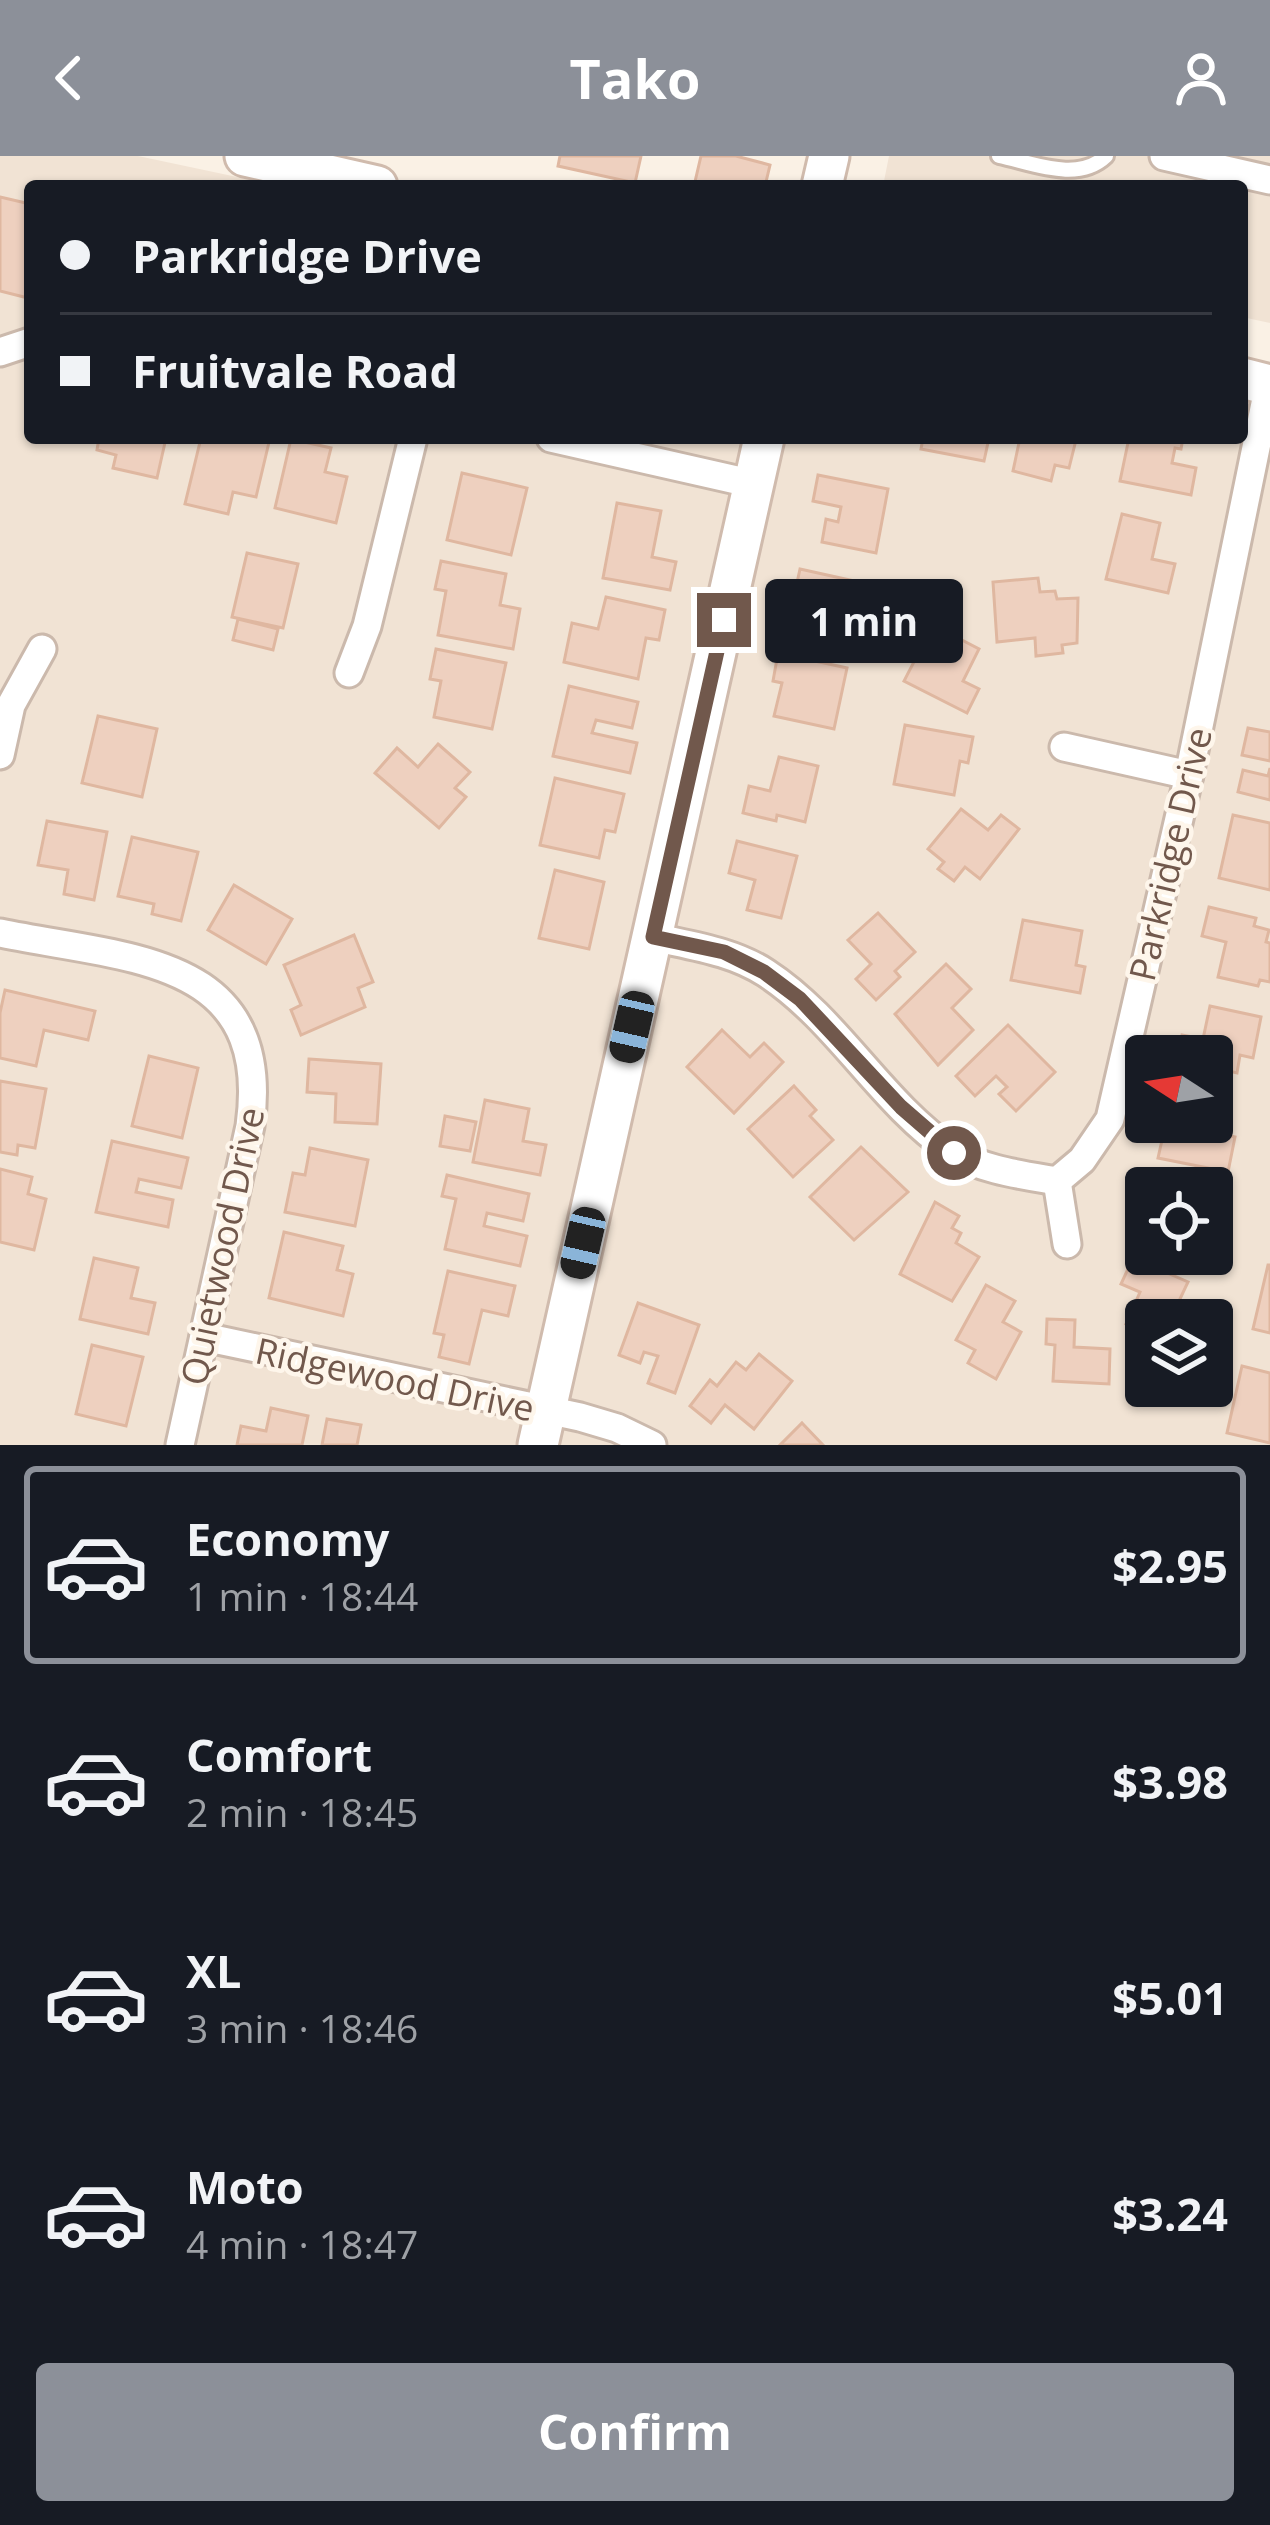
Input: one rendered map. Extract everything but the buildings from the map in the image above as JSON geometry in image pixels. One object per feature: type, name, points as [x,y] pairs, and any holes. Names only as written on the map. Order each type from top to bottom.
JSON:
[{"type":"street","points":[[244,156],[350,180]]},
{"type":"street","points":[[1164,156],[1270,180]]},
{"type":"street","name":"Parkridge Drive","points":[[1057,1180],[1082,1160],[1110,1119],[1189,775],[1270,384]]},
{"type":"street","points":[[349,673],[368,626],[411,444]]},
{"type":"street","points":[[577,444],[754,484]]},
{"type":"street","points":[[541,1429],[763,444]]},
{"type":"street","points":[[0,755],[11,705],[41,649]]},
{"type":"street","points":[[1064,747],[1189,775]]},
{"type":"street","name":"Quietwood Drive","points":[[0,933],[174,969],[209,989],[235,1016],[250,1051],[254,1101],[180,1445]]},
{"type":"street","points":[[653,937],[724,952],[764,972],[800,999],[901,1107],[954,1153],[1011,1174],[1057,1180],[1067,1244]]},
{"type":"street","name":"Ridgewood Drive","points":[[205,1336],[541,1429],[617,1428],[652,1445]]},
{"type":"lane","points":[[999,156],[1070,171],[1098,164],[1106,156]]},
{"type":"shaded area","points":[[0,156],[138,156],[252,180],[24,180],[24,444],[1248,444],[1248,407],[1270,412],[1270,1445],[0,1445]]},
{"type":"shaded area","points":[[889,156],[1270,156],[1270,323],[1248,318],[1248,180],[884,180]]},
{"type":"route","points":[[724,620],[653,937],[724,952],[764,972],[800,999],[901,1107],[954,1153]]}]
